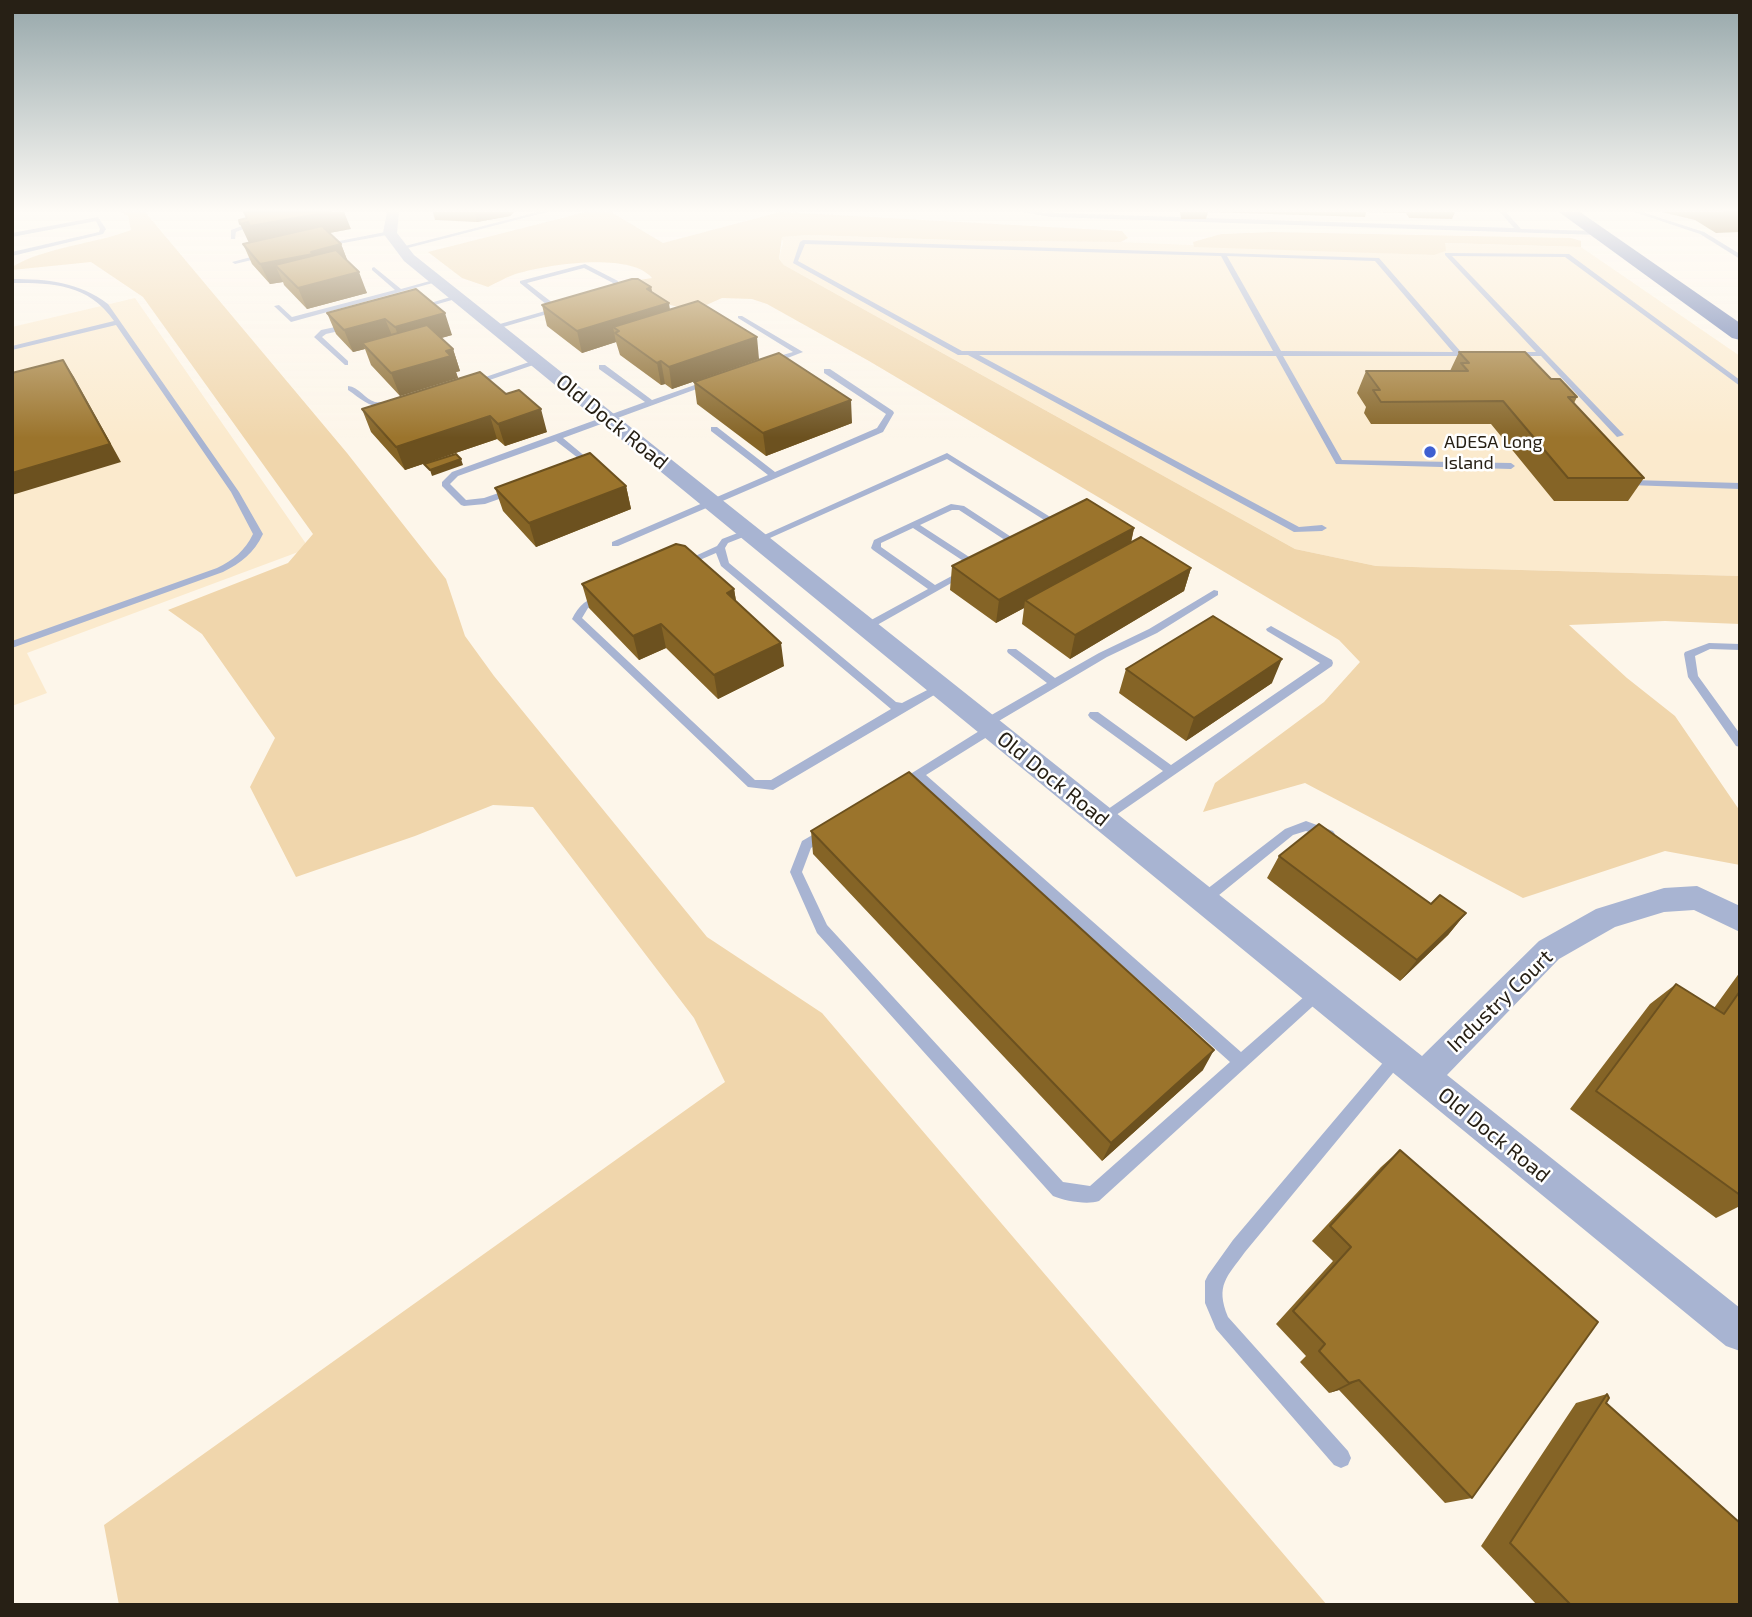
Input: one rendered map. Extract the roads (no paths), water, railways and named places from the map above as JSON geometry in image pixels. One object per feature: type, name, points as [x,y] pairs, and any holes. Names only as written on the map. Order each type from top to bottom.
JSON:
[{"type":"main road","points":[[1675,287],[1740,333]]},
{"type":"street","name":"Old Dock Road","points":[[445,287],[1740,1332]]},
{"type":"street","name":"Industry Court","points":[[1422,1078],[1549,950],[1606,918],[1664,900],[1697,898],[1740,920]]},
{"type":"lane","points":[[12,645],[220,570],[241,559],[253,547],[258,534],[235,492],[106,305],[75,287]]},
{"type":"lane","points":[[397,287],[400,290]]},
{"type":"lane","points":[[277,306],[291,320],[410,287]]},
{"type":"lane","points":[[525,287],[557,310]]},
{"type":"lane","points":[[596,298],[614,291],[615,287]]},
{"type":"lane","points":[[840,287],[961,354],[1485,354]]},
{"type":"lane","points":[[1241,287],[1339,462],[1511,466]]},
{"type":"lane","points":[[1402,287],[1460,354]]},
{"type":"lane","points":[[1478,287],[1541,354],[1571,391],[1620,435]]},
{"type":"lane","points":[[1611,287],[1740,384]]},
{"type":"lane","points":[[408,310],[457,297]]},
{"type":"lane","points":[[496,328],[570,306]]},
{"type":"lane","points":[[740,317],[799,352],[762,365]]},
{"type":"lane","points":[[12,348],[118,322]]},
{"type":"lane","points":[[345,363],[318,337],[324,332],[355,324]]},
{"type":"lane","points":[[971,354],[1297,530],[1322,528]]},
{"type":"lane","points":[[1498,354],[1541,354]]},
{"type":"lane","points":[[461,386],[538,362]]},
{"type":"lane","points":[[602,367],[652,404]]},
{"type":"lane","points":[[615,544],[880,430],[890,413],[827,371]]},
{"type":"lane","points":[[523,487],[485,501],[464,503],[445,484],[455,474],[713,382]]},
{"type":"lane","points":[[351,388],[372,404],[404,403]]},
{"type":"lane","points":[[1602,427],[1612,428]]},
{"type":"lane","points":[[714,429],[775,476]]},
{"type":"lane","points":[[557,438],[583,458],[574,468],[561,472]]},
{"type":"lane","points":[[670,569],[720,548],[725,541],[753,536],[947,456],[1055,523],[1036,534]]},
{"type":"lane","points":[[1632,483],[1740,486]]},
{"type":"lane","points":[[934,589],[876,548],[877,542],[951,507],[961,508],[1021,541],[1007,550]]},
{"type":"lane","points":[[914,524],[977,566]]},
{"type":"lane","points":[[720,548],[724,564],[893,706],[903,707]]},
{"type":"lane","points":[[866,627],[987,560]]},
{"type":"lane","points":[[883,796],[1054,683],[1153,631],[1214,593]]},
{"type":"lane","points":[[608,595],[584,606],[577,619],[752,784],[773,785],[903,707],[941,688]]},
{"type":"lane","points":[[1102,819],[1328,663],[1271,629]]},
{"type":"lane","points":[[1740,647],[1709,646],[1689,654],[1693,677],[1740,743]]},
{"type":"lane","points":[[1012,651],[1054,683]]},
{"type":"lane","points":[[1094,715],[1171,771]]},
{"type":"lane","points":[[918,775],[1241,1062]]},
{"type":"lane","points":[[839,824],[806,845],[796,872],[822,929],[1059,1190],[1093,1195],[1318,993]]},
{"type":"lane","points":[[1203,900],[1289,832],[1306,826],[1323,830],[1344,844]]},
{"type":"lane","points":[[1341,1458],[1222,1323],[1214,1303],[1214,1281],[1239,1246],[1397,1057]]},
{"type":"place","name":"ADESA Long Island","points":[[1430,452]]}]
